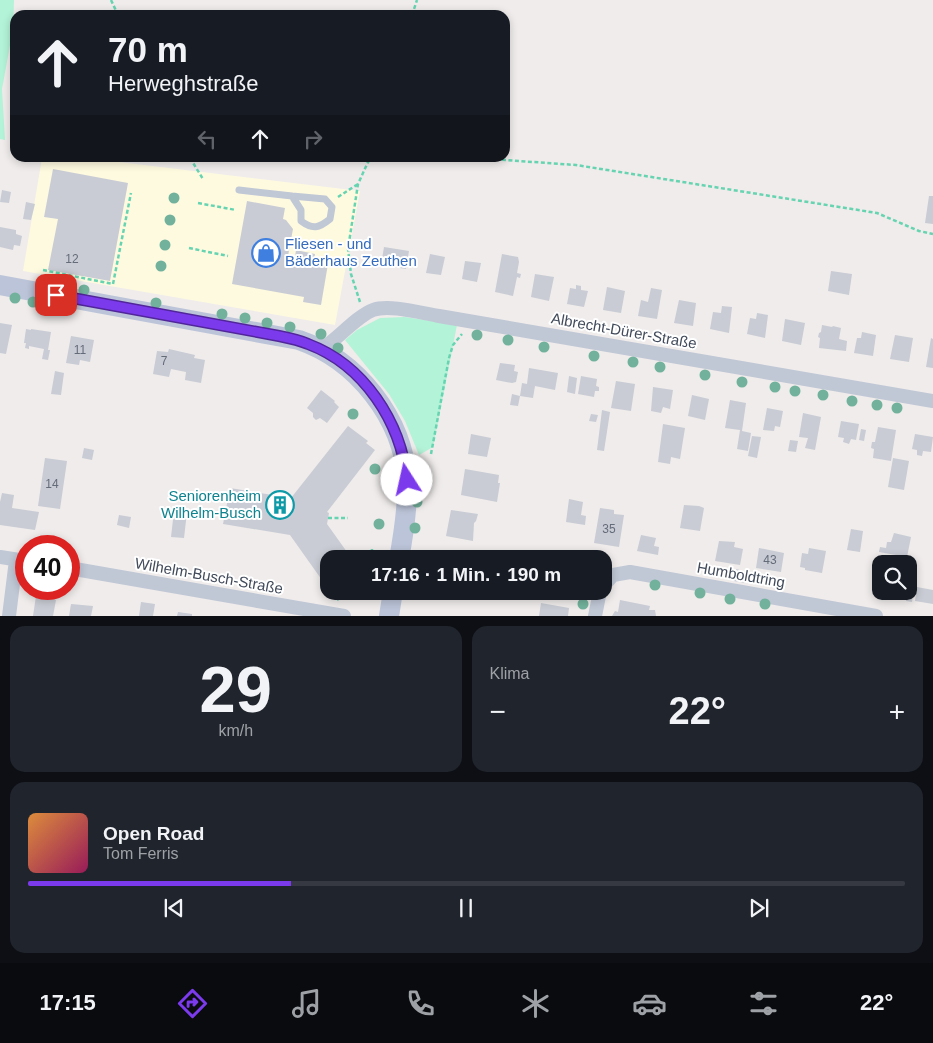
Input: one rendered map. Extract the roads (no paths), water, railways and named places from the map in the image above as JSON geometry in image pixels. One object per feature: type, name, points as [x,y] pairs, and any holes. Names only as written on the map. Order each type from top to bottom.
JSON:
[{"type":"street","points":[[0,285],[298,340],[323,350],[343,363],[364,383],[386,413],[399,441],[405,467],[407,510],[400,550]]},
{"type":"street","name":"Albrecht-Dürer-Straße","points":[[323,350],[372,310],[386,308],[472,321],[933,401]]},
{"type":"street","points":[[0,557],[15,560]]},
{"type":"street","name":"Wilhelm-Busch-Straße","points":[[80,570],[344,616]]},
{"type":"street","name":"Humboldtring","points":[[612,576],[630,572],[876,616]]},
{"type":"street","points":[[9,616],[15,588]]},
{"type":"street","points":[[389,616],[392,600]]},
{"type":"street","points":[[595,616],[598,600]]},
{"type":"lane","points":[[240,190],[325,199],[332,207],[330,219],[320,227],[308,227],[301,221],[302,210],[292,196]]},
{"type":"place","name":"Fliesen - und Bäderhaus Zeuthen","points":[[266,253]]},
{"type":"place","name":"Seniorenheim Wilhelm-Busch","points":[[280,505]]}]
